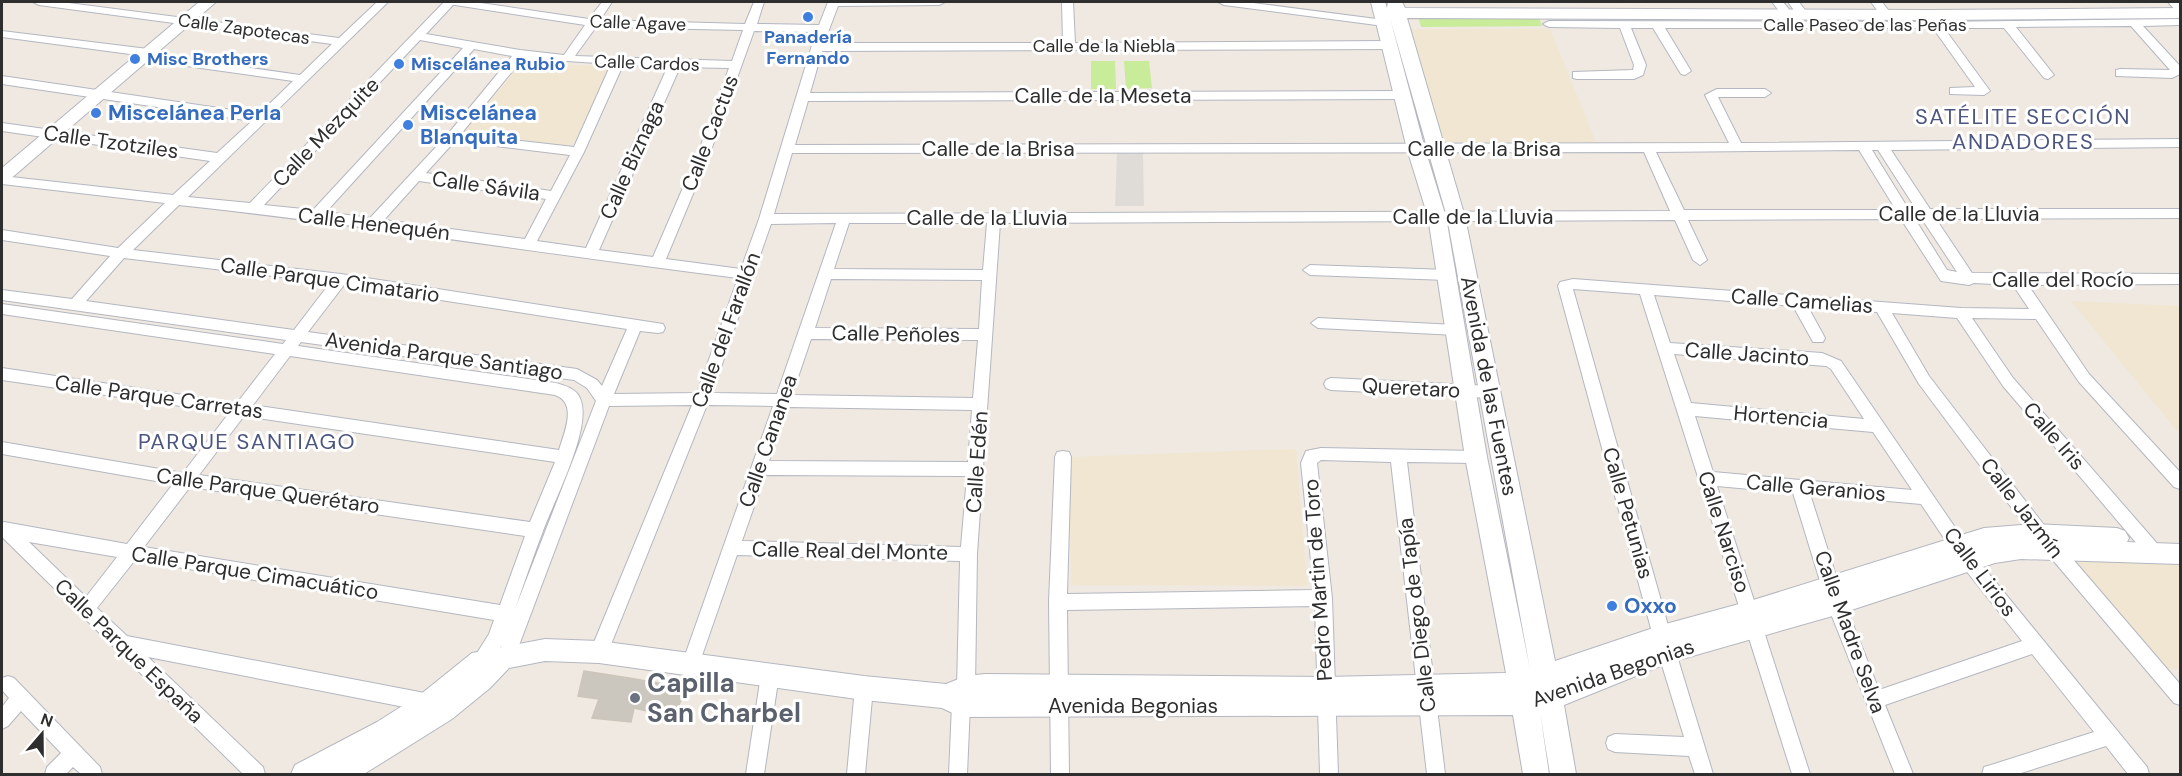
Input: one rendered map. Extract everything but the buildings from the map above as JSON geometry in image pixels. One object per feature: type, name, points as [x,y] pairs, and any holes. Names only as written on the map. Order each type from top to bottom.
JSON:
[{"type":"street","name":"Calle Zapotecas","points":[[39,2],[340,42]]},
{"type":"street","points":[[2,178],[208,2]]},
{"type":"street","points":[[74,306],[121,253],[383,2]]},
{"type":"street","name":"Calle Mezquite","points":[[252,209],[450,2]]},
{"type":"street","name":"Calle Agave","points":[[455,2],[592,23],[823,29]]},
{"type":"street","points":[[567,59],[607,2]]},
{"type":"street","name":"Calle Cactus","points":[[657,264],[704,153],[759,2]]},
{"type":"street","points":[[833,2],[939,2]]},
{"type":"street","name":"Calle del Farallón","points":[[599,652],[702,399],[766,219],[833,2]]},
{"type":"street","points":[[1068,2],[1070,46]]},
{"type":"street","points":[[1224,2],[1390,12]]},
{"type":"street","points":[[1291,2],[1390,12]]},
{"type":"street","points":[[2174,2],[2181,11]]},
{"type":"street","name":"Calle Paseo de las Peñas","points":[[1390,12],[1790,8],[2181,11]]},
{"type":"street","name":"Avenida de las Fuentes","points":[[1390,12],[1390,45],[1402,95],[1426,149]]},
{"type":"street","name":"Avenida de las Fuentes","points":[[1390,12],[1426,149],[1447,217],[1491,392],[1563,774]]},
{"type":"street","name":"Calle Paseo de las Peñas","points":[[1549,24],[1936,25],[2181,22]]},
{"type":"street","points":[[2121,73],[2172,74],[2176,72],[2175,67],[2134,23]]},
{"type":"street","points":[[1578,75],[1634,75],[1639,72],[1640,65],[1624,24]]},
{"type":"street","points":[[1657,24],[1685,71]]},
{"type":"street","points":[[2007,24],[2048,75]]},
{"type":"street","points":[[1936,25],[1984,91],[1954,91]]},
{"type":"street","points":[[2,34],[148,53],[158,58],[303,79]]},
{"type":"street","name":"Calle Cardos","points":[[418,36],[520,54],[567,59],[735,65]]},
{"type":"street","points":[[315,216],[472,45]]},
{"type":"street","name":"Calle de la Niebla","points":[[818,47],[1390,45]]},
{"type":"street","points":[[372,224],[452,136],[520,54]]},
{"type":"street","points":[[529,244],[578,152],[618,62]]},
{"type":"street","name":"Calle Biznaga","points":[[590,255],[675,64]]},
{"type":"street","points":[[2,80],[262,118]]},
{"type":"street","points":[[1737,147],[1711,95],[1765,93]]},
{"type":"street","name":"Calle de la Meseta","points":[[803,97],[1402,95]]},
{"type":"street","name":"Calle Tzotziles","points":[[2,127],[220,158]]},
{"type":"street","points":[[452,136],[578,152]]},
{"type":"street","name":"Calle de la Brisa","points":[[788,149],[1426,149],[2181,143]]},
{"type":"street","points":[[1863,146],[1906,214]]},
{"type":"street","points":[[1882,146],[1969,280]]},
{"type":"street","points":[[1648,148],[1700,260]]},
{"type":"street","name":"Calle Sávila","points":[[417,176],[556,196]]},
{"type":"street","name":"Calle Henequén","points":[[2,178],[175,201],[315,216],[529,244],[590,255],[745,274]]},
{"type":"street","name":"Calle de la Lluvia","points":[[766,219],[2181,213]]},
{"type":"street","name":"Calle del Rocío","points":[[1906,214],[1946,277],[1969,280],[2181,279]]},
{"type":"street","name":"Avenida de las Fuentes","points":[[1447,217],[1447,276],[1476,457],[1523,693],[1536,774]]},
{"type":"street","name":"Calle Cananea","points":[[691,664],[844,218]]},
{"type":"street","name":"Calle Edén","points":[[958,774],[958,697],[977,469],[994,218]]},
{"type":"street","name":"Calle Parque Cimatario","points":[[2,235],[121,253],[341,279],[658,328]]},
{"type":"street","points":[[1310,270],[1447,276]]},
{"type":"street","points":[[825,274],[991,275]]},
{"type":"street","points":[[86,610],[341,279]]},
{"type":"street","points":[[2017,280],[2084,378],[2172,465],[2181,482]]},
{"type":"street","name":"Calle Camelias","points":[[1565,286],[1573,284],[1961,313],[2039,314]]},
{"type":"street","name":"Calle Petunias","points":[[1565,286],[1664,644],[1704,774]]},
{"type":"street","name":"Calle Narciso","points":[[1645,289],[1801,774]]},
{"type":"street","name":"Avenida Parque Santiago","points":[[2,295],[293,343],[556,389],[567,393],[574,400],[576,419],[565,457],[535,530],[496,638],[481,661]]},
{"type":"street","points":[[1798,301],[1818,338]]},
{"type":"street","name":"Calle Jazmín","points":[[1881,307],[1924,380],[2047,542],[2181,698]]},
{"type":"street","name":"Avenida Parque Santiago","points":[[2,309],[577,375],[592,384],[604,400]]},
{"type":"street","name":"Calle Iris","points":[[1961,313],[2008,382],[2149,546]]},
{"type":"street","points":[[1318,323],[1456,330]]},
{"type":"street","points":[[339,774],[396,743],[441,713],[478,684],[506,656],[604,400],[636,324]]},
{"type":"street","name":"Calle Peñoles","points":[[806,333],[986,335]]},
{"type":"street","name":"Calle Jacinto","points":[[1665,348],[1830,360]]},
{"type":"street","name":"Calle Lirios","points":[[1830,360],[1836,365],[1964,554],[2140,774]]},
{"type":"street","name":"Calle Parque Carretas","points":[[2,374],[565,457]]},
{"type":"street","name":"Queretaro","points":[[1331,384],[1491,392]]},
{"type":"street","points":[[604,400],[702,399],[981,404]]},
{"type":"street","name":"Hortencia","points":[[1685,409],[1876,426]]},
{"type":"street","name":"Calle Parque Querétaro","points":[[2,447],[187,480],[535,530]]},
{"type":"street","name":"Pedro Martin de Toro","points":[[1329,774],[1323,598],[1309,463],[1312,456],[1321,454],[1398,456]]},
{"type":"street","points":[[1398,456],[1476,457]]},
{"type":"street","name":"Calle Diego de Tapía","points":[[1398,456],[1436,774]]},
{"type":"street","points":[[1060,774],[1058,602],[1063,457]]},
{"type":"street","points":[[759,468],[977,469]]},
{"type":"street","name":"Calle Geranios","points":[[1706,478],[1927,498]]},
{"type":"street","name":"Calle Madre Selva","points":[[1800,488],[1834,595],[1904,774]]},
{"type":"street","name":"Calle Parque Cimacuático","points":[[4,529],[131,553],[505,614]]},
{"type":"street","name":"Calle Parque España","points":[[4,529],[256,774]]},
{"type":"street","name":"Avenida Begonias","points":[[2149,546],[2181,540]]},
{"type":"street","name":"Avenida Begonias","points":[[481,661],[545,650],[599,652],[864,688],[958,697],[1523,693],[1548,687],[1664,644],[1752,620],[1964,554],[1995,553],[2047,542],[2149,546],[2181,554]]},
{"type":"street","name":"Calle Real del Monte","points":[[731,549],[969,554]]},
{"type":"street","points":[[1058,602],[1323,598]]},
{"type":"street","points":[[124,644],[430,704]]},
{"type":"street","points":[[1874,700],[2035,645]]},
{"type":"street","points":[[304,774],[386,731],[430,704],[481,661]]},
{"type":"street","points":[[755,774],[770,675]]},
{"type":"street","points":[[8,684],[93,774]]},
{"type":"street","points":[[856,774],[864,688]]},
{"type":"street","points":[[2,720],[20,699]]},
{"type":"street","points":[[1991,774],[2030,769],[2109,736]]},
{"type":"street","points":[[1615,743],[1697,747]]},
{"type":"street","points":[[54,774],[73,753]]},
{"type":"shaded area","points":[[1408,29],[1550,29],[1596,142],[1440,142]]},
{"type":"shaded area","points":[[526,58],[570,65],[612,66],[572,147],[461,135]]},
{"type":"shaded area","points":[[1117,152],[1143,153],[1144,206],[1115,206]]},
{"type":"shaded area","points":[[2071,301],[2180,306],[2180,431],[2177,431]]},
{"type":"shaded area","points":[[1296,449],[1307,586],[1071,585],[1069,457]]},
{"type":"shaded area","points":[[2067,557],[2180,560],[2180,669],[2167,669]]},
{"type":"green space","points":[[1460,15],[1461,18],[1539,18],[1542,26],[1421,27],[1418,16]]},
{"type":"green space","points":[[1091,61],[1115,61],[1116,89],[1091,89]]},
{"type":"green space","points":[[1124,61],[1149,61],[1152,88],[1126,89]]},
{"type":"place","name":"Panadería Fernando","points":[[808,17]]},
{"type":"place","name":"Misc Brothers","points":[[135,59]]},
{"type":"place","name":"Miscelánea Rubio","points":[[399,64]]},
{"type":"place","name":"Miscelánea Perla","points":[[96,113]]},
{"type":"place","name":"Miscelánea Blanquita","points":[[408,125]]},
{"type":"place","name":"Oxxo","points":[[1612,606]]},
{"type":"place","name":"Capilla San Charbel","points":[[635,698]]},
{"type":"district","name":"SATÉLITE SECCIÓN ANDADORES","points":[[2023,128]]},
{"type":"district","name":"PARQUE SANTIAGO","points":[[247,441]]}]
